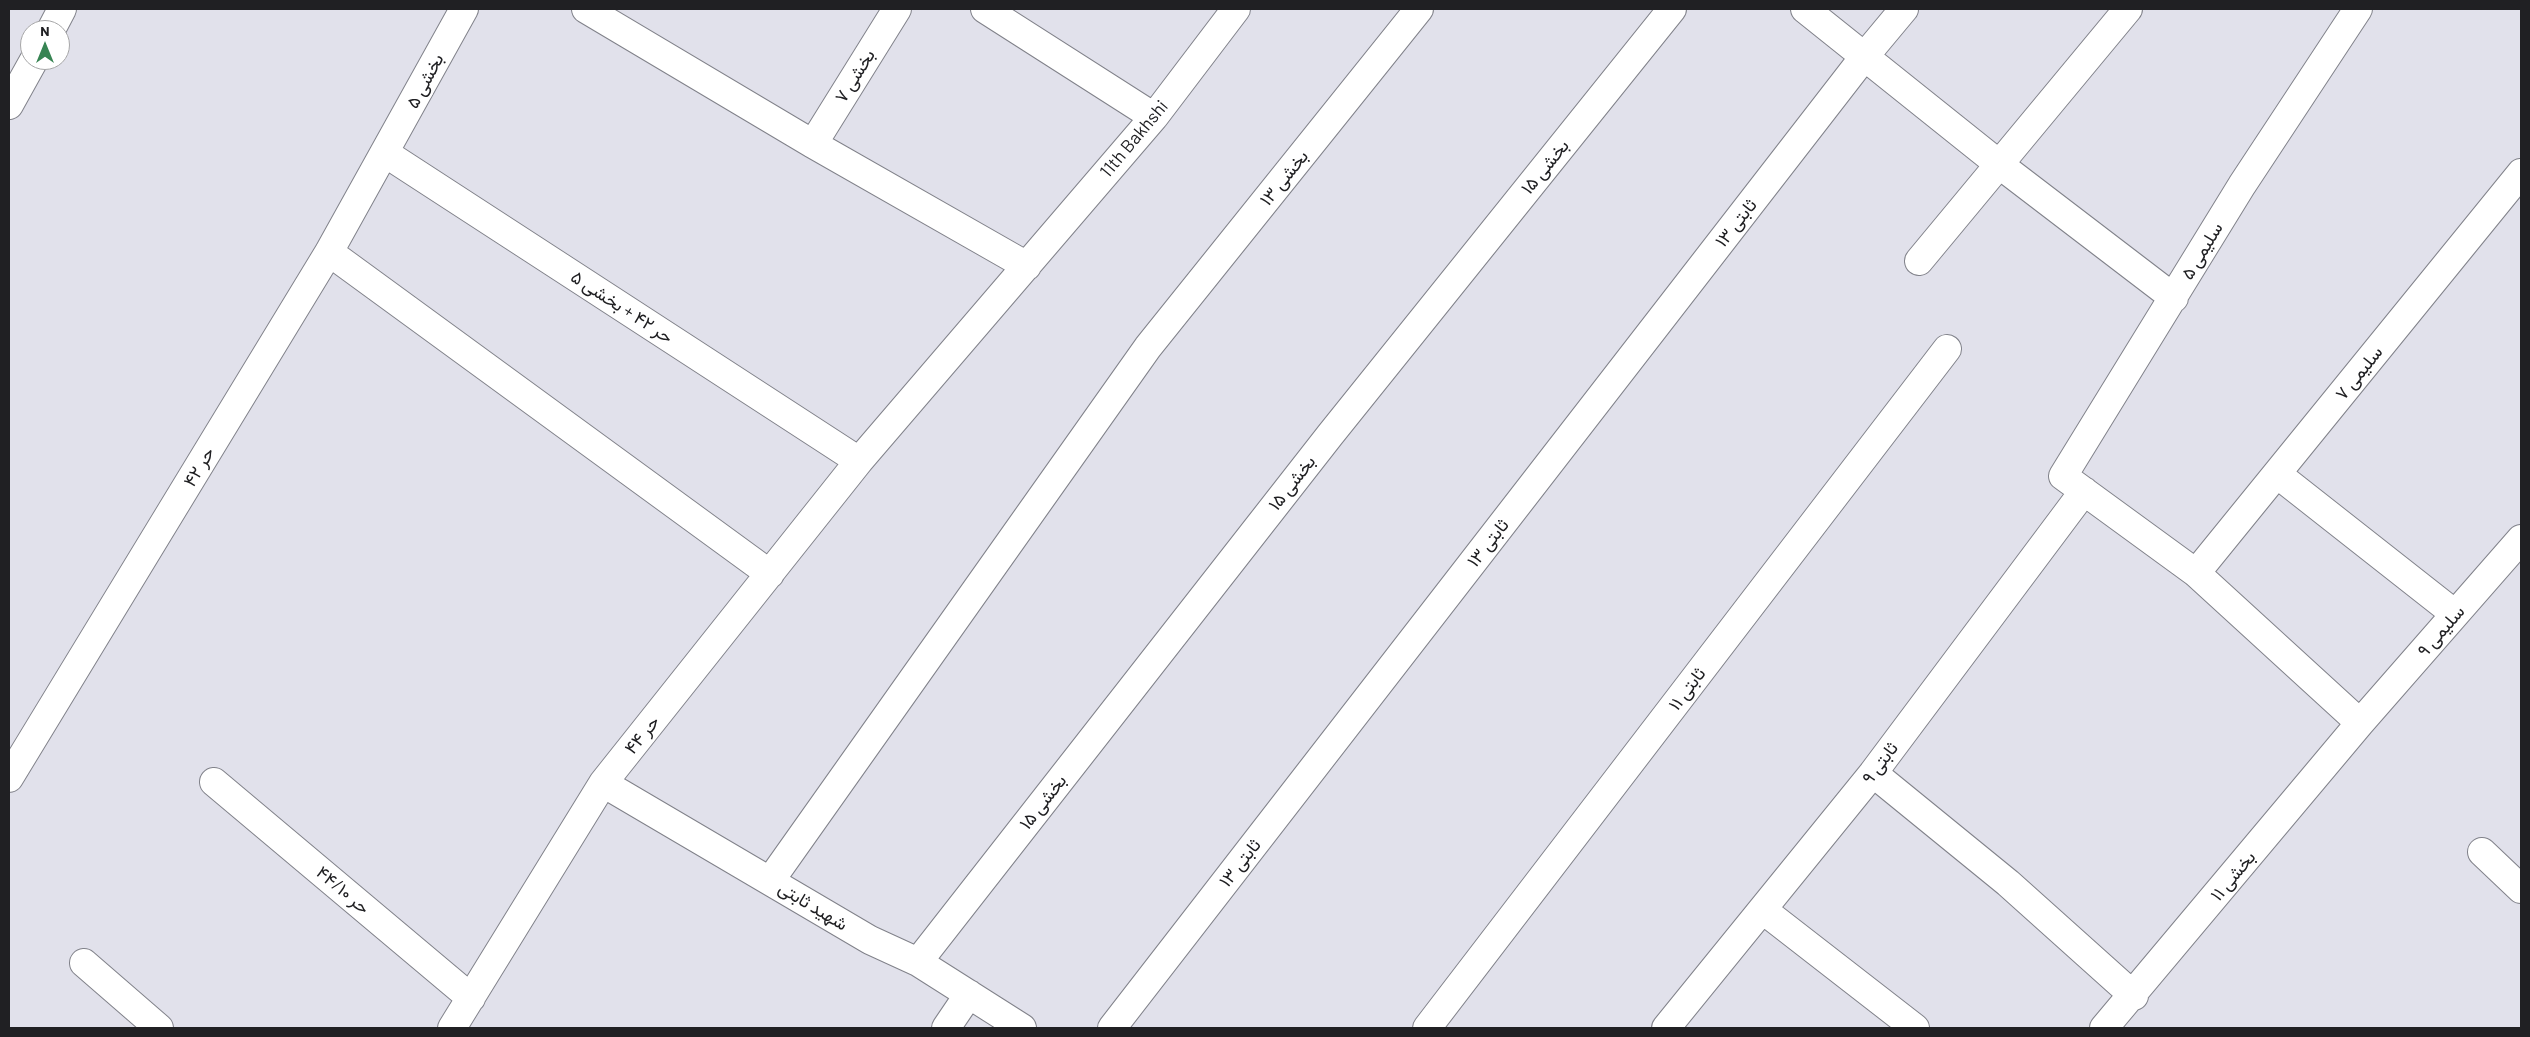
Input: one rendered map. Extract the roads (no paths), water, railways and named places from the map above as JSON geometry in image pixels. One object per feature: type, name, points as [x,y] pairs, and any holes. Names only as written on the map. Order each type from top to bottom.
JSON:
[{"type":"street","points":[[56,20],[62,9]]},
{"type":"street","name":"بخشی ۵","points":[[386,153],[464,9]]},
{"type":"street","points":[[586,9],[813,144],[1027,266]]},
{"type":"street","name":"بخشی ۷","points":[[813,144],[897,9]]},
{"type":"street","points":[[985,9],[1154,117]]},
{"type":"street","name":"11th Bakhshi","points":[[859,461],[1154,117],[1236,9]]},
{"type":"street","name":"بخشی ۱۳","points":[[770,881],[1148,347],[1419,9]]},
{"type":"street","name":"بخشی ۱۵","points":[[918,962],[1336,427],[1672,9]]},
{"type":"street","points":[[1805,9],[2000,165],[2174,298]]},
{"type":"street","name":"ثابتی ۱۳","points":[[1112,1028],[1864,57],[1904,9]]},
{"type":"street","points":[[1919,260],[2128,9]]},
{"type":"street","name":"سلیمی ۵","points":[[2084,491],[2063,476],[2242,185],[2358,9]]},
{"type":"street","points":[[9,105],[28,70]]},
{"type":"street","name":"حر ۴۲","points":[[9,778],[329,252],[386,153]]},
{"type":"street","name":"حر ۴۲ + بخشی ۵","points":[[386,153],[859,461]]},
{"type":"street","name":"سلیمی ۷","points":[[2196,573],[2521,173]]},
{"type":"street","points":[[329,252],[770,574]]},
{"type":"street","name":"ثابتی ۱۱","points":[[1427,1028],[1947,349]]},
{"type":"street","name":"حر ۴۴","points":[[452,1028],[603,783],[859,461]]},
{"type":"street","points":[[2277,474],[2456,614]]},
{"type":"street","points":[[2084,491],[2196,573],[2360,723]]},
{"type":"street","name":"ثابتی ۹","points":[[1666,1028],[1873,773],[2084,491]]},
{"type":"street","name":"سلیمی ۹","points":[[2360,723],[2521,539]]},
{"type":"street","name":"بخشی ۱۱","points":[[2104,1028],[2134,996],[2360,723]]},
{"type":"street","points":[[1873,773],[2008,883],[2134,996]]},
{"type":"street","name":"حر ۴۴/۱۰","points":[[214,782],[471,998]]},
{"type":"street","name":"شهید ثابتی","points":[[603,783],[870,940],[918,962],[1022,1028]]},
{"type":"street","points":[[2482,852],[2521,889]]},
{"type":"street","points":[[1763,910],[1915,1028]]},
{"type":"street","points":[[84,963],[159,1028]]},
{"type":"street","points":[[946,1028],[969,994]]}]
